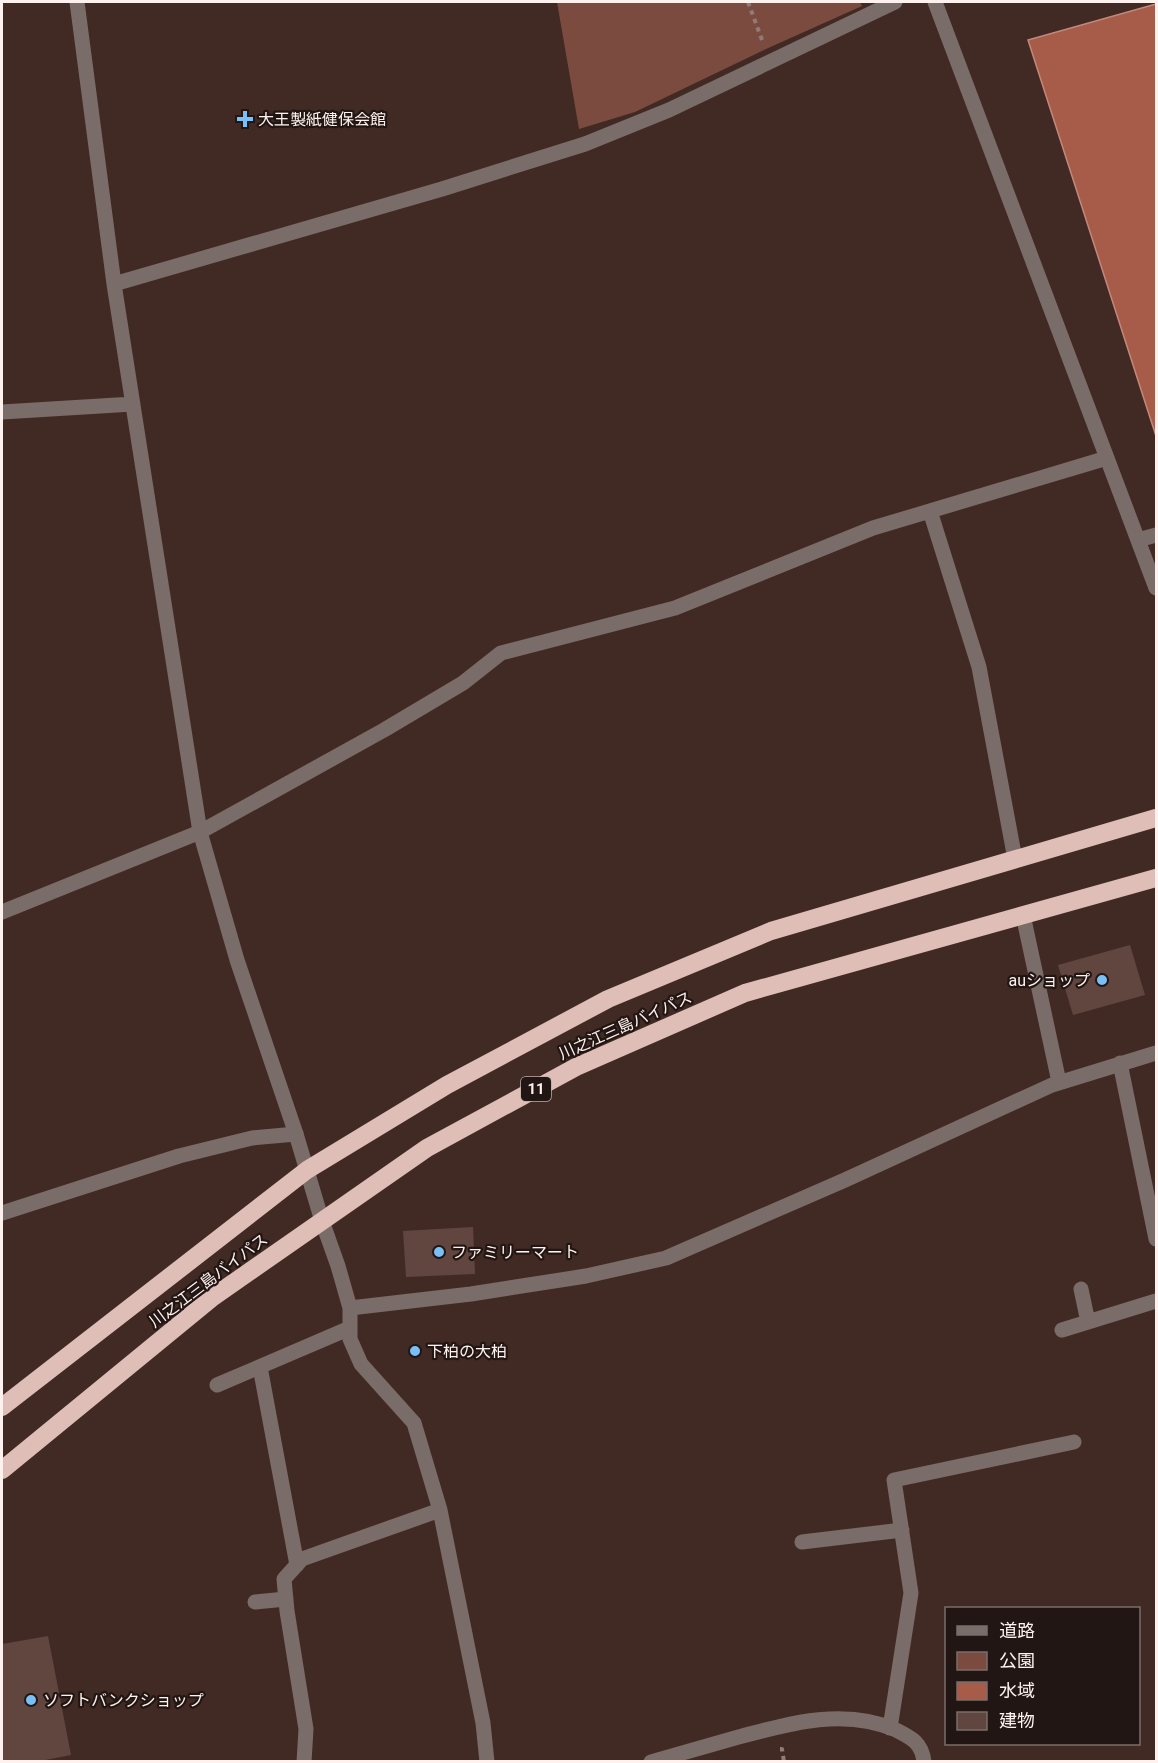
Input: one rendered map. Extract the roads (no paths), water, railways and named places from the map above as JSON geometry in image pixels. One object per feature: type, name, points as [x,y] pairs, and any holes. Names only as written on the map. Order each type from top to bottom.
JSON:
[{"type":"highway","name":"川之江三島バイパス","points":[[2,1407],[307,1170],[447,1085],[608,999],[771,931],[1156,818]]},
{"type":"highway","name":"川之江三島バイパス","points":[[2,1470],[213,1297],[427,1148],[576,1067],[745,993],[1156,878]]},
{"type":"street","points":[[77,2],[114,284],[200,832],[237,960],[296,1134],[350,1308],[350,1339],[361,1364],[414,1423],[440,1510],[483,1723],[487,1761]]},
{"type":"street","points":[[114,284],[442,189],[585,144],[669,110],[895,2]]},
{"type":"street","points":[[935,2],[1156,588]]},
{"type":"street","points":[[2,412],[133,404]]},
{"type":"street","points":[[2,912],[200,832],[384,730],[463,683],[501,653],[675,608],[873,528],[1107,458]]},
{"type":"street","points":[[930,511],[979,668],[1015,859]]},
{"type":"street","points":[[1138,540],[1156,536]]},
{"type":"street","points":[[1023,915],[1059,1082]]},
{"type":"street","points":[[350,1308],[471,1294],[586,1276],[666,1258],[1059,1082],[1156,1053]]},
{"type":"street","points":[[1120,1063],[1156,1236]]},
{"type":"street","points":[[2,1214],[178,1156],[252,1138],[296,1134]]},
{"type":"street","points":[[1081,1289],[1088,1322]]},
{"type":"street","points":[[1062,1330],[1156,1301]]},
{"type":"street","points":[[217,1385],[350,1328]]},
{"type":"street","points":[[260,1367],[297,1565]]},
{"type":"street","points":[[890,1728],[911,1593],[894,1480],[1074,1442]]},
{"type":"street","points":[[304,1761],[306,1729],[284,1579],[302,1559],[440,1510]]},
{"type":"street","points":[[802,1542],[902,1530]]},
{"type":"street","points":[[255,1602],[286,1599]]},
{"type":"street","points":[[651,1761],[777,1726],[824,1719],[860,1719],[890,1728],[909,1736],[923,1749],[924,1761]]},
{"type":"water","points":[[1156,4],[1156,436],[1028,40]]},
{"type":"place","name":"大王製紙健保会館","points":[[245,119]]},
{"type":"place","name":"auショップ","points":[[1102,980]]},
{"type":"place","name":"ファミリーマート","points":[[439,1252]]},
{"type":"place","name":"下柏の大柏","points":[[415,1351]]},
{"type":"place","name":"ソフトバンクショップ","points":[[31,1700]]}]
